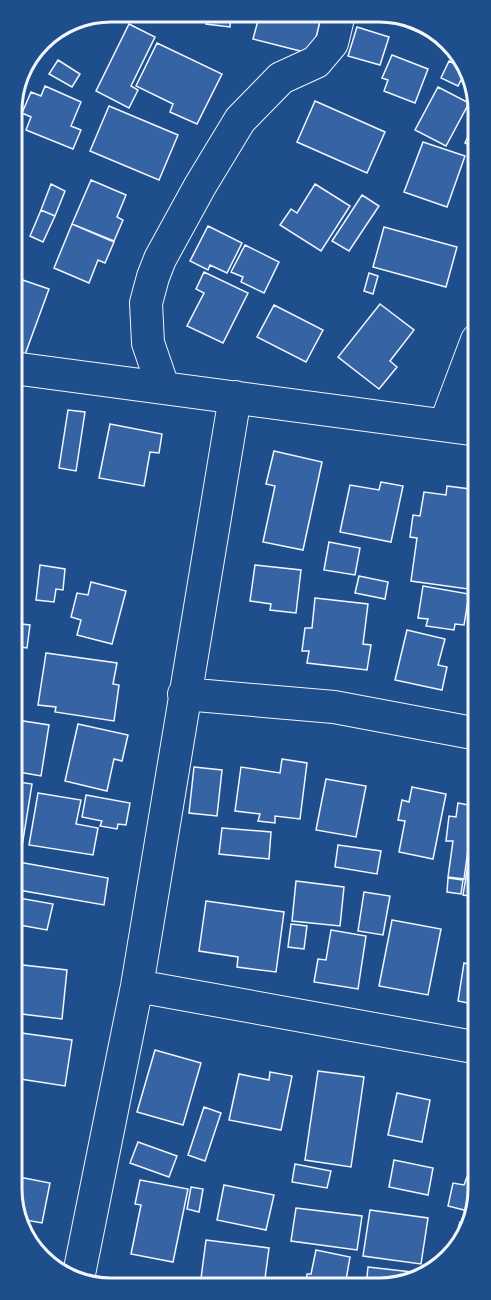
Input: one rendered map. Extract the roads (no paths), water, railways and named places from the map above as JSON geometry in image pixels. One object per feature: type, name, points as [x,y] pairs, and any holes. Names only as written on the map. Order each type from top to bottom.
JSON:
[{"type":"street","points":[[163,387],[148,343],[146,303],[160,260],[200,186],[240,120],[281,78],[316,62],[332,44],[337,22]]},
{"type":"street","points":[[445,424],[468,364]]},
{"type":"street","points":[[23,369],[468,428]]},
{"type":"street","points":[[79,1271],[136,986],[235,397]]},
{"type":"street","points":[[184,694],[334,707],[468,732]]},
{"type":"street","points":[[136,986],[468,1046]]}]
